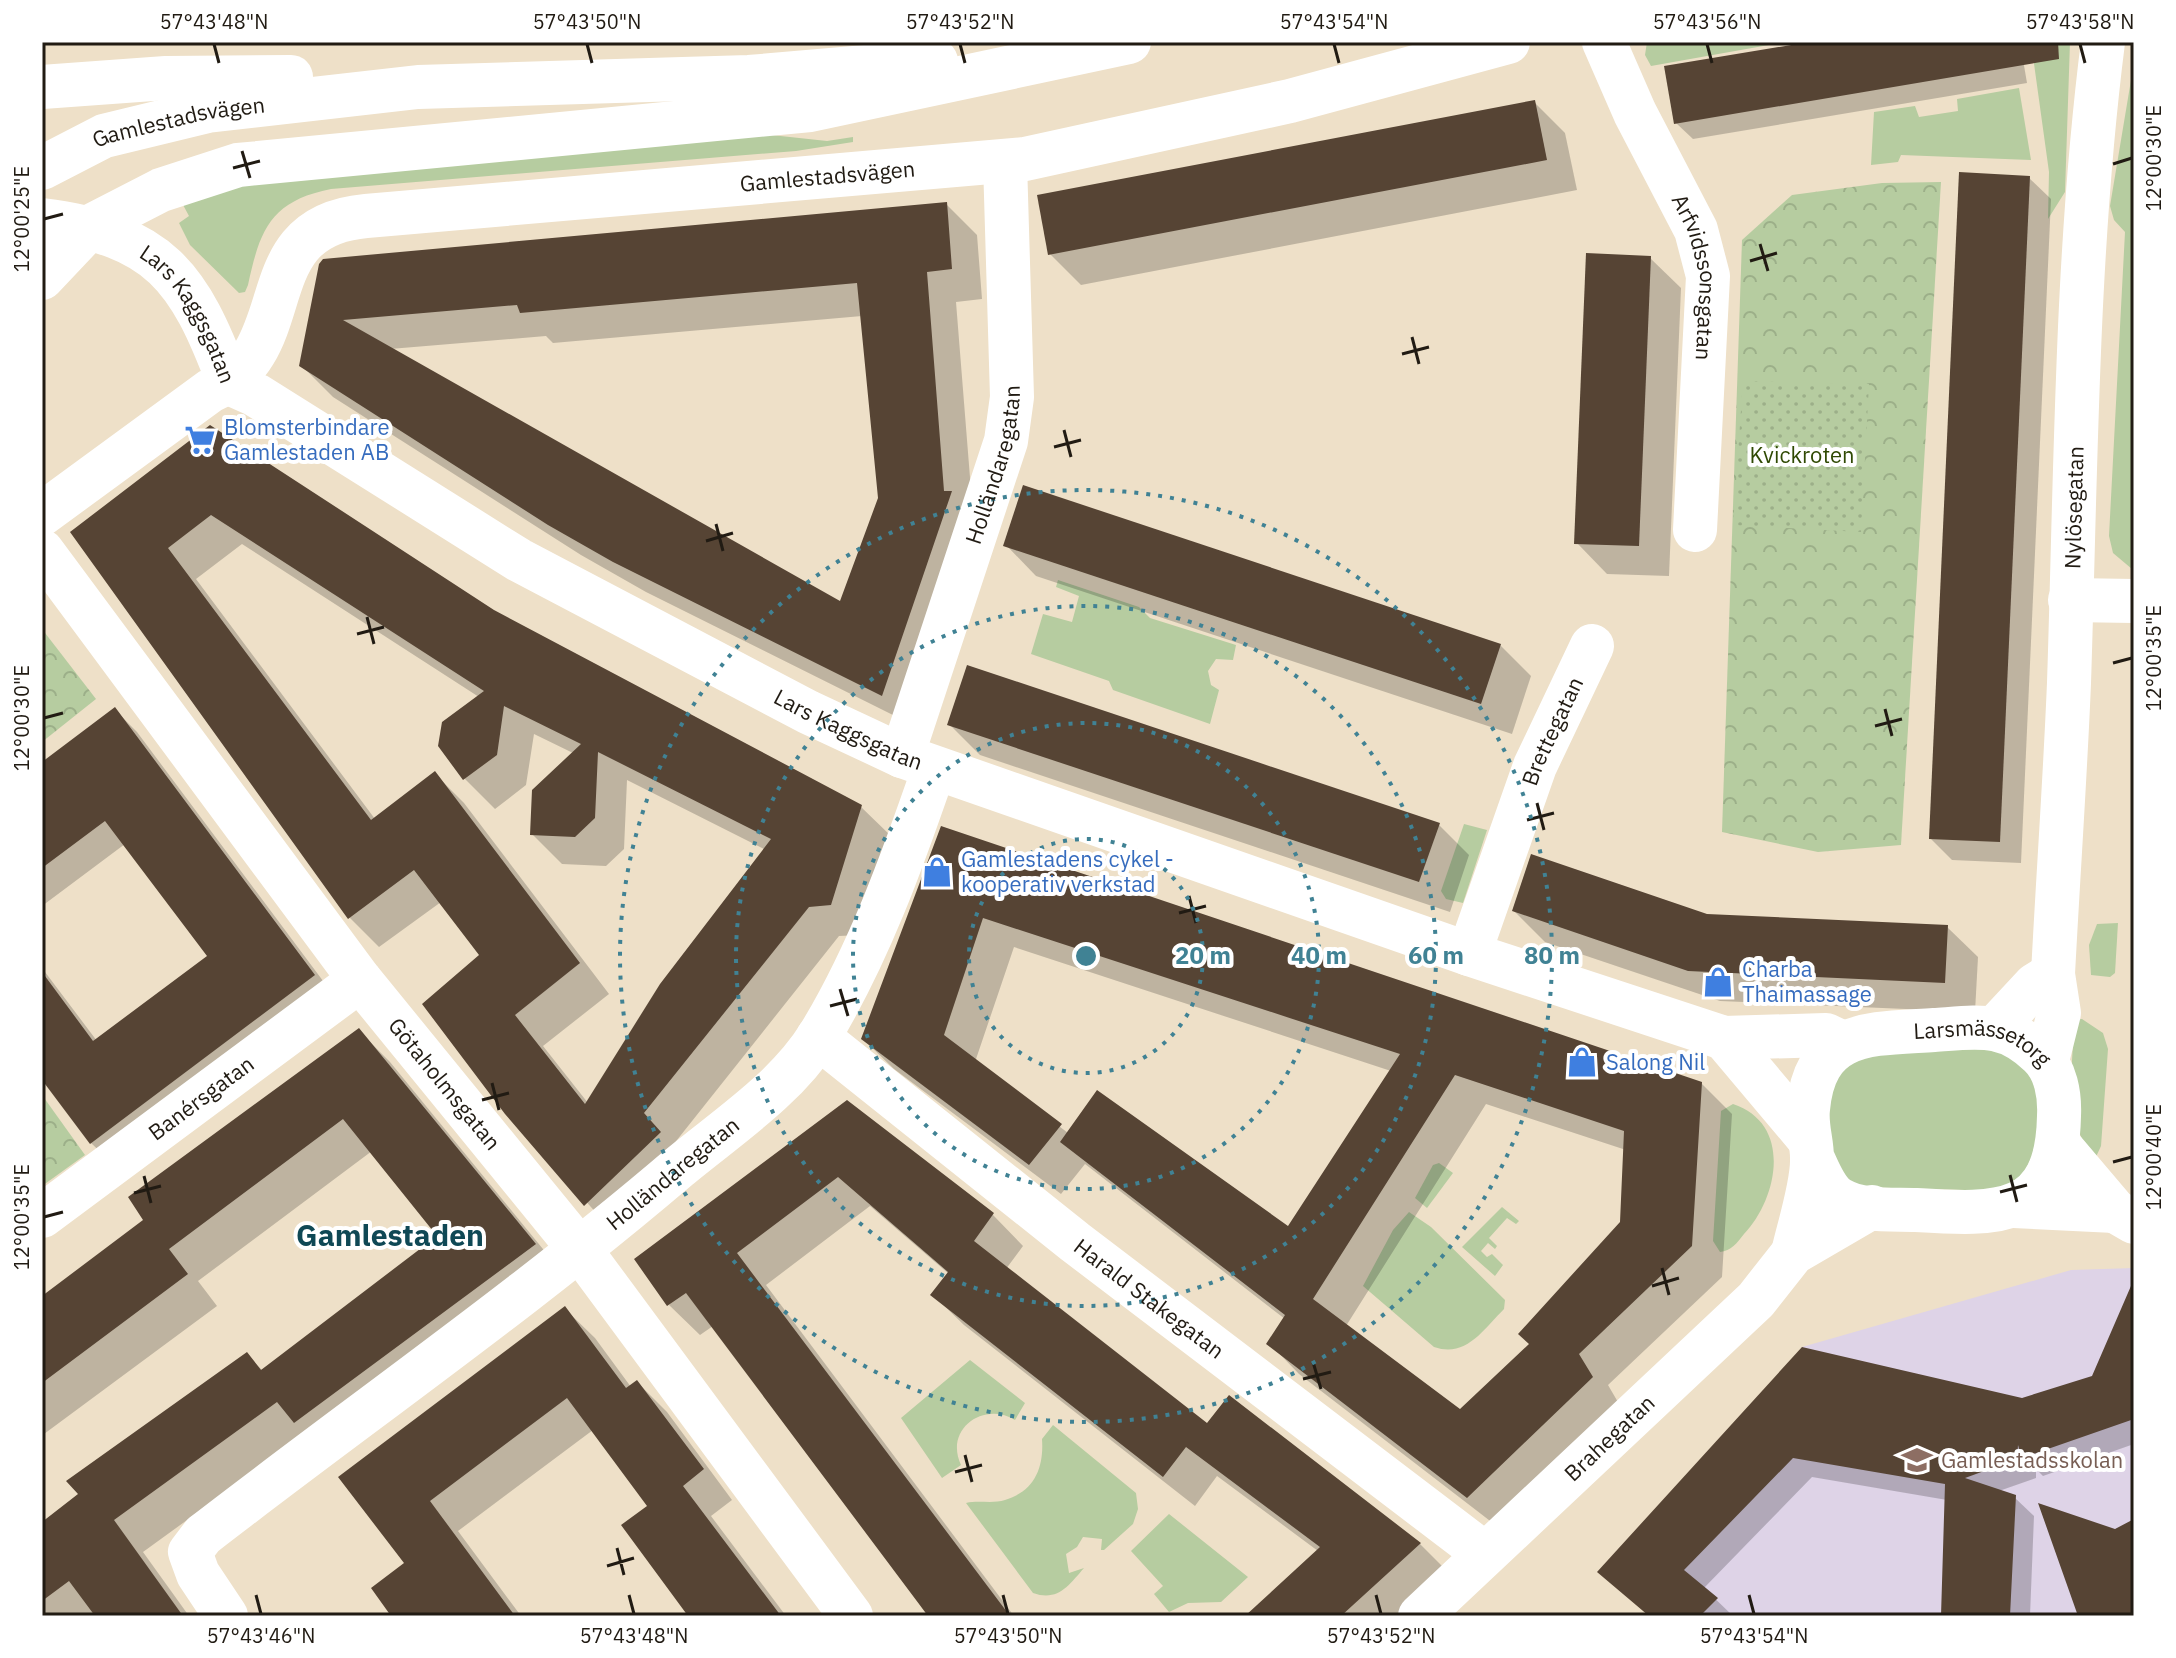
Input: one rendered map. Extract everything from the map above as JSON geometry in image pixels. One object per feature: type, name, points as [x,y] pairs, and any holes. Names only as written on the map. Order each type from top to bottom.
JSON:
[{"type":"street","points":[[666,77],[717,42]]},
{"type":"street","name":"Gamlestadsvägen","points":[[42,278],[91,226],[161,190],[238,165],[810,110],[1129,42]]},
{"type":"street","name":"Gamlestadsvägen","points":[[229,383],[263,338],[289,256],[312,232],[346,218],[1005,162],[1290,101],[1508,42]]},
{"type":"street","name":"Arfvidssonsgatan","points":[[1604,42],[1635,113],[1696,230],[1708,276],[1695,530]]},
{"type":"street","name":"Nylösegatan","points":[[2047,1061],[2059,1013],[2053,974],[2092,134],[2103,42]]},
{"type":"street","name":"Gamlestadsvägen","points":[[42,168],[104,136],[161,119],[418,87],[666,77],[749,77],[879,63],[1055,56]]},
{"type":"street","name":"Gamlestadsvägen","points":[[42,87],[166,78],[301,77],[418,87]]},
{"type":"street","name":"Holländaregatan","points":[[226,1616],[198,1574],[190,1552],[203,1535],[581,1251],[789,1074],[818,1037],[906,850],[918,762],[1006,441],[1012,397],[1005,162]]},
{"type":"street","points":[[42,220],[91,226]]},
{"type":"street","name":"Lars Kaggsgatan","points":[[91,226],[150,252],[174,275],[213,340],[229,383],[256,395],[519,560],[808,712],[918,762],[1469,954],[1724,1038],[1826,1035],[1843,1043]]},
{"type":"street","points":[[42,514],[210,391],[229,383]]},
{"type":"street","name":"Götaholmsgatan","points":[[42,551],[360,980],[581,1251],[851,1616]]},
{"type":"street","points":[[2070,600],[2134,601]]},
{"type":"street","name":"Brettegatan","points":[[1469,954],[1535,766],[1592,646]]},
{"type":"street","points":[[1995,1028],[2035,985],[2053,974]]},
{"type":"street","name":"Banérsgatan","points":[[42,1216],[360,980]]},
{"type":"street","name":"Larsmässetorg","points":[[1843,1043],[1865,1034],[1995,1028],[2005,1029],[2028,1043],[2047,1061],[2056,1080],[2060,1105],[2059,1145],[2050,1177],[2014,1206]]},
{"type":"street","name":"Harald Stakegatan","points":[[818,1037],[1075,1242],[1485,1554]]},
{"type":"street","points":[[1724,1038],[1811,1149],[1836,1198],[1857,1206],[1872,1207],[1988,1212],[2014,1206],[2124,1217]]},
{"type":"street","points":[[1811,1149],[1811,1089],[1830,1053],[1843,1043]]},
{"type":"street","points":[[2059,1145],[2124,1217]]},
{"type":"street","name":"Brahegatan","points":[[1793,1253],[1811,1149]]},
{"type":"street","name":"Brahegatan","points":[[1420,1616],[1756,1300],[1793,1253],[1872,1207]]},
{"type":"shaded area","name":"Gamlestadsskolan","points":[[2134,1268],[2134,1616],[1649,1616],[1802,1347],[2071,1270]]},
{"type":"green space","points":[[1647,42],[1786,42],[1651,66],[1645,55]]},
{"type":"green space","points":[[2031,42],[2070,42],[2065,192],[2048,219],[2049,172]]},
{"type":"green space","points":[[2134,62],[2132,569],[2113,553],[2109,536],[2125,232],[2114,220],[2110,206]]},
{"type":"green space","points":[[2019,88],[2031,160],[1901,155],[1898,162],[1871,165],[1874,112],[1915,106],[1919,117],[1958,111],[1957,99]]},
{"type":"green space","points":[[754,133],[827,141],[853,137],[853,142],[796,151],[331,189],[294,201],[272,220],[258,248],[245,292],[239,293],[190,245],[179,223],[189,216],[182,203],[240,184]]},
{"type":"green space","points":[[1941,182],[1901,845],[1818,852],[1722,832],[1742,240],[1792,195],[1882,183]]},
{"type":"green space","name":"Kvickroten","points":[[1743,381],[1869,384],[1861,532],[1733,525]]},
{"type":"green space","points":[[1058,580],[1139,607],[1150,618],[1236,645],[1233,660],[1216,659],[1208,671],[1211,685],[1219,690],[1210,724],[1113,690],[1109,681],[1031,654],[1043,614],[1072,622],[1079,596],[1056,587]]},
{"type":"green space","points":[[42,629],[96,699],[42,742]]},
{"type":"green space","points":[[1464,824],[1487,830],[1463,903],[1446,899],[1441,891]]},
{"type":"green space","points":[[2118,923],[2115,973],[2110,977],[2091,975],[2089,945],[2097,924]]},
{"type":"green space","points":[[2082,1019],[2103,1033],[2108,1049],[2101,1146],[2095,1159],[2078,1128],[2072,1093],[2074,1020]]},
{"type":"green space","points":[[1988,1042],[2039,1074],[2044,1132],[2019,1183],[2000,1191],[1857,1187],[1841,1174],[1825,1149],[1826,1089],[1855,1053]]},
{"type":"green space","points":[[42,1095],[85,1155],[42,1186]]},
{"type":"green space","points":[[1733,1104],[1752,1114],[1765,1128],[1772,1144],[1774,1163],[1765,1201],[1756,1219],[1734,1246],[1720,1252],[1713,1241],[1721,1111]]},
{"type":"green space","points":[[1439,1163],[1453,1173],[1427,1208],[1415,1198],[1433,1165]]},
{"type":"green space","points":[[1502,1207],[1519,1221],[1516,1224],[1507,1218],[1489,1238],[1497,1246],[1495,1249],[1488,1243],[1481,1251],[1487,1257],[1492,1254],[1503,1265],[1495,1276],[1462,1247]]},
{"type":"green space","points":[[1409,1212],[1431,1227],[1505,1300],[1504,1309],[1481,1333],[1455,1349],[1434,1347],[1363,1286],[1393,1230]]},
{"type":"green space","points":[[970,1360],[1025,1403],[1015,1420],[991,1414],[970,1422],[958,1440],[957,1452],[961,1465],[942,1478],[901,1418]]},
{"type":"green space","points":[[1053,1425],[1136,1493],[1138,1509],[1133,1524],[1104,1550],[1101,1550],[1102,1539],[1083,1537],[1077,1547],[1066,1554],[1069,1573],[1084,1568],[1056,1594],[1042,1595],[1033,1593],[966,1503],[1000,1501],[1024,1491],[1036,1477],[1042,1439]]},
{"type":"green space","points":[[1169,1514],[1248,1577],[1221,1602],[1188,1603],[1169,1612],[1154,1594],[1163,1586],[1131,1551]]},
{"type":"building","points":[[1809,42],[2058,42],[2059,59],[1674,124],[1664,66]]},
{"type":"building","points":[[1535,100],[1547,160],[1048,255],[1037,195]]},
{"type":"building","points":[[1959,172],[2030,176],[2000,842],[1929,839]]},
{"type":"building","points":[[947,202],[952,269],[927,272],[944,491],[952,491],[882,696],[613,562],[548,525],[299,366],[319,264],[323,259]],"holes":[[[857,283],[878,498],[840,601],[343,320],[517,305],[520,313]]]},
{"type":"building","points":[[1586,253],[1651,256],[1639,546],[1574,544]]},
{"type":"building","points":[[210,425],[494,610],[862,805],[831,905],[809,907],[644,1113],[661,1132],[584,1206],[505,1114],[422,1004],[479,955],[414,870],[348,919],[70,532]],"holes":[[[211,515],[484,691],[442,722],[438,746],[463,780],[497,755],[504,706],[581,744],[532,790],[530,835],[575,837],[595,818],[598,752],[771,839],[660,984],[585,1104],[515,1015],[580,963],[435,771],[371,820],[168,548]]]},
{"type":"building","points":[[1023,485],[1501,644],[1481,704],[1003,546]]},
{"type":"building","points":[[967,665],[1440,823],[1419,882],[947,725]]},
{"type":"building","points":[[115,707],[315,975],[90,1144],[42,1080],[42,972],[93,1041],[207,956],[105,821],[42,868],[42,762]]},
{"type":"building","points":[[941,826],[1702,1082],[1692,1246],[1579,1354],[1593,1377],[1467,1498],[1266,1344],[1285,1315],[1060,1142],[1097,1090],[1288,1226],[1400,1054],[983,918],[944,1035],[1062,1124],[1029,1165],[861,1039]],"holes":[[[1455,1075],[1624,1131],[1620,1222],[1518,1334],[1529,1344],[1460,1409],[1313,1299]]]},
{"type":"building","points":[[1531,854],[1707,914],[1948,925],[1945,983],[1688,971],[1512,911]]},
{"type":"building","points":[[359,1028],[536,1244],[294,1423],[277,1402],[114,1520],[183,1616],[95,1616],[69,1581],[42,1601],[42,1522],[78,1494],[66,1481],[247,1352],[261,1370],[437,1236],[343,1119],[169,1249],[188,1274],[42,1383],[42,1296],[143,1220],[128,1197]]},
{"type":"building","points":[[847,1100],[994,1213],[974,1241],[1207,1423],[1229,1395],[1421,1543],[1341,1616],[1245,1616],[1320,1547],[1186,1447],[1163,1477],[930,1295],[948,1272],[838,1177],[737,1253],[1010,1616],[928,1616],[686,1293],[667,1306],[634,1259]]},
{"type":"building","points":[[2134,1279],[2134,1419],[2022,1458],[2018,1445],[2017,1459],[1965,1478],[2016,1495],[2010,1616],[1941,1616],[1945,1484],[1793,1458],[1684,1570],[1718,1598],[1700,1616],[1649,1616],[1597,1572],[1802,1347],[2022,1398],[2092,1376]]},
{"type":"building","points":[[565,1306],[626,1388],[637,1380],[704,1469],[683,1486],[781,1616],[688,1616],[621,1525],[647,1506],[567,1398],[430,1501],[515,1616],[391,1616],[371,1588],[404,1563],[338,1477]]},
{"type":"building","points":[[2038,1503],[2115,1529],[2134,1519],[2134,1616],[2078,1616]]},
{"type":"place","name":"Blomsterbindare Gamlestaden AB","points":[[200,440]]},
{"type":"place","name":"Gamlestadens cykel - kooperativ verkstad","points":[[937,872]]},
{"type":"place","name":"Charba Thaimassage","points":[[1718,982]]},
{"type":"place","name":"Salong Nil","points":[[1582,1062]]},
{"type":"place","name":"Gamlestadsskolan","points":[[1917,1460]]},
{"type":"district","name":"Gamlestaden","points":[[390,1236]]}]
